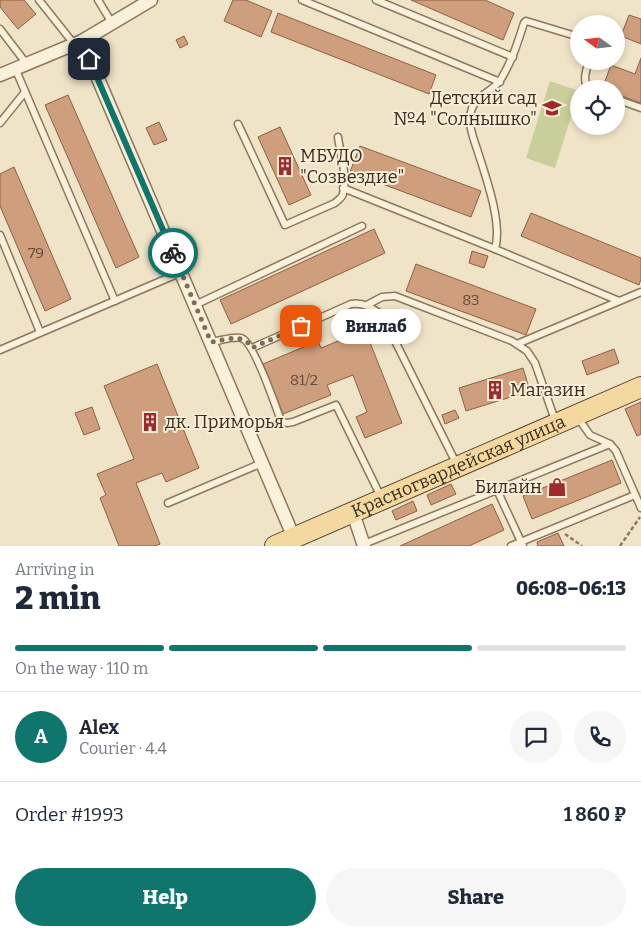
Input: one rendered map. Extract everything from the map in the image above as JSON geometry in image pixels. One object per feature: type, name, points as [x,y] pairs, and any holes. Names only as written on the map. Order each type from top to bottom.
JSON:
[{"type":"main road","name":"Красногвардейская улица","points":[[275,546],[353,514],[458,466],[641,388]]},
{"type":"street","points":[[0,75],[78,43],[151,0]]},
{"type":"street","points":[[78,43],[182,272],[294,538]]},
{"type":"street","points":[[353,514],[364,545]]},
{"type":"lane","points":[[39,0],[78,43]]},
{"type":"lane","points":[[98,0],[112,23]]},
{"type":"lane","points":[[302,0],[500,82]]},
{"type":"lane","points":[[376,0],[513,57]]},
{"type":"lane","points":[[495,249],[498,240],[494,210],[470,119],[475,100],[500,82],[513,57],[526,21],[570,34]]},
{"type":"lane","points":[[0,29],[21,65],[25,92],[114,301]]},
{"type":"lane","points":[[0,123],[25,92]]},
{"type":"lane","points":[[625,102],[641,108]]},
{"type":"lane","points":[[238,124],[285,225],[335,203],[341,198],[344,178],[338,137]]},
{"type":"lane","points":[[343,188],[619,301]]},
{"type":"lane","points":[[195,305],[362,226]]},
{"type":"lane","points":[[0,235],[40,332]]},
{"type":"lane","points":[[0,350],[182,272]]},
{"type":"lane","points":[[517,344],[641,292]]},
{"type":"lane","points":[[367,305],[382,298],[395,296],[517,344],[527,351],[535,363],[556,424]]},
{"type":"lane","points":[[252,348],[351,304],[367,305],[382,315],[458,466]]},
{"type":"lane","points":[[211,342],[242,338],[247,341],[252,348],[281,420],[287,423],[293,422],[336,405],[382,500]]},
{"type":"lane","points":[[576,415],[590,435],[610,444],[616,451],[640,505]]},
{"type":"lane","points":[[364,545],[610,444]]},
{"type":"lane","points":[[168,503],[262,463]]},
{"type":"lane","points":[[497,490],[522,544]]},
{"type":"lane","points":[[510,546],[522,544],[555,528],[635,495]]},
{"type":"path","points":[[620,546],[641,515]]},
{"type":"path","points":[[555,528],[582,546]]},
{"type":"green space","points":[[550,81],[570,88],[570,120],[555,168],[526,158]]},
{"type":"building","points":[[0,0],[24,0],[36,14],[18,29],[0,7]]},
{"type":"building","points":[[233,0],[246,0],[272,11],[261,37],[224,21]]},
{"type":"building","points":[[411,0],[485,0],[514,13],[503,40]]},
{"type":"building","points":[[278,13],[436,75],[429,94],[271,32]]},
{"type":"building","points":[[629,15],[641,19],[641,44],[625,38],[625,26]]},
{"type":"building","points":[[184,36],[188,44],[180,48],[176,40]]},
{"type":"building","points":[[641,58],[641,103],[625,97],[625,80],[605,80],[609,70],[624,70],[635,74]]},
{"type":"building","points":[[68,95],[139,257],[116,268],[45,105]]},
{"type":"building","points":[[159,122],[167,140],[154,145],[146,128]]},
{"type":"building","name":"МБУДО \"Созвездие\"","points":[[280,127],[311,195],[289,205],[258,137]]},
{"type":"building","points":[[360,146],[481,191],[471,217],[350,172]]},
{"type":"building","points":[[14,167],[71,299],[45,311],[0,206],[0,174]]},
{"type":"building","points":[[531,213],[641,258],[641,279],[639,285],[521,236]]},
{"type":"building","points":[[374,229],[385,253],[231,324],[220,300]]},
{"type":"building","points":[[472,251],[488,256],[484,268],[469,263]]},
{"type":"building","points":[[416,264],[536,309],[526,335],[406,291]]},
{"type":"building","points":[[365,330],[402,423],[365,438],[356,417],[367,412],[353,375],[327,385],[331,395],[283,414],[263,364],[318,341],[321,348]]},
{"type":"building","name":"Магазин","points":[[614,349],[619,363],[587,375],[582,361]]},
{"type":"building","name":"дк. Приморья","points":[[157,364],[199,468],[166,482],[162,473],[136,483],[160,544],[154,546],[119,546],[100,498],[106,495],[97,474],[134,459],[104,386]]},
{"type":"building","name":"Магазин","points":[[523,368],[530,391],[466,411],[459,388]]},
{"type":"building","points":[[641,402],[641,434],[637,436],[625,409]]},
{"type":"building","points":[[92,407],[100,429],[84,435],[75,413]]},
{"type":"building","points":[[455,410],[459,418],[445,424],[442,415]]},
{"type":"building","points":[[612,460],[621,483],[532,519],[523,496]]},
{"type":"building","points":[[451,484],[456,494],[431,505],[427,495]]},
{"type":"building","points":[[413,501],[417,511],[396,520],[392,511]]},
{"type":"building","points":[[492,504],[504,530],[469,546],[400,546]]},
{"type":"building","points":[[558,533],[564,546],[538,546],[537,542]]},
{"type":"way so far","points":[[173,253],[211,342],[242,338],[252,348],[301,326]]},
{"type":"place","name":"Детский сад №4 \"Солнышко\"","points":[[552,108]]},
{"type":"place","name":"МБУДО \"Созвездие\"","points":[[285,166]]},
{"type":"place","name":"Винлаб","points":[[301,326]]},
{"type":"place","name":"Магазин","points":[[495,390]]},
{"type":"place","name":"дк. Приморья","points":[[150,422]]},
{"type":"place","name":"Билайн","points":[[557,487]]},
{"type":"route","points":[[89,59],[173,253]]}]
